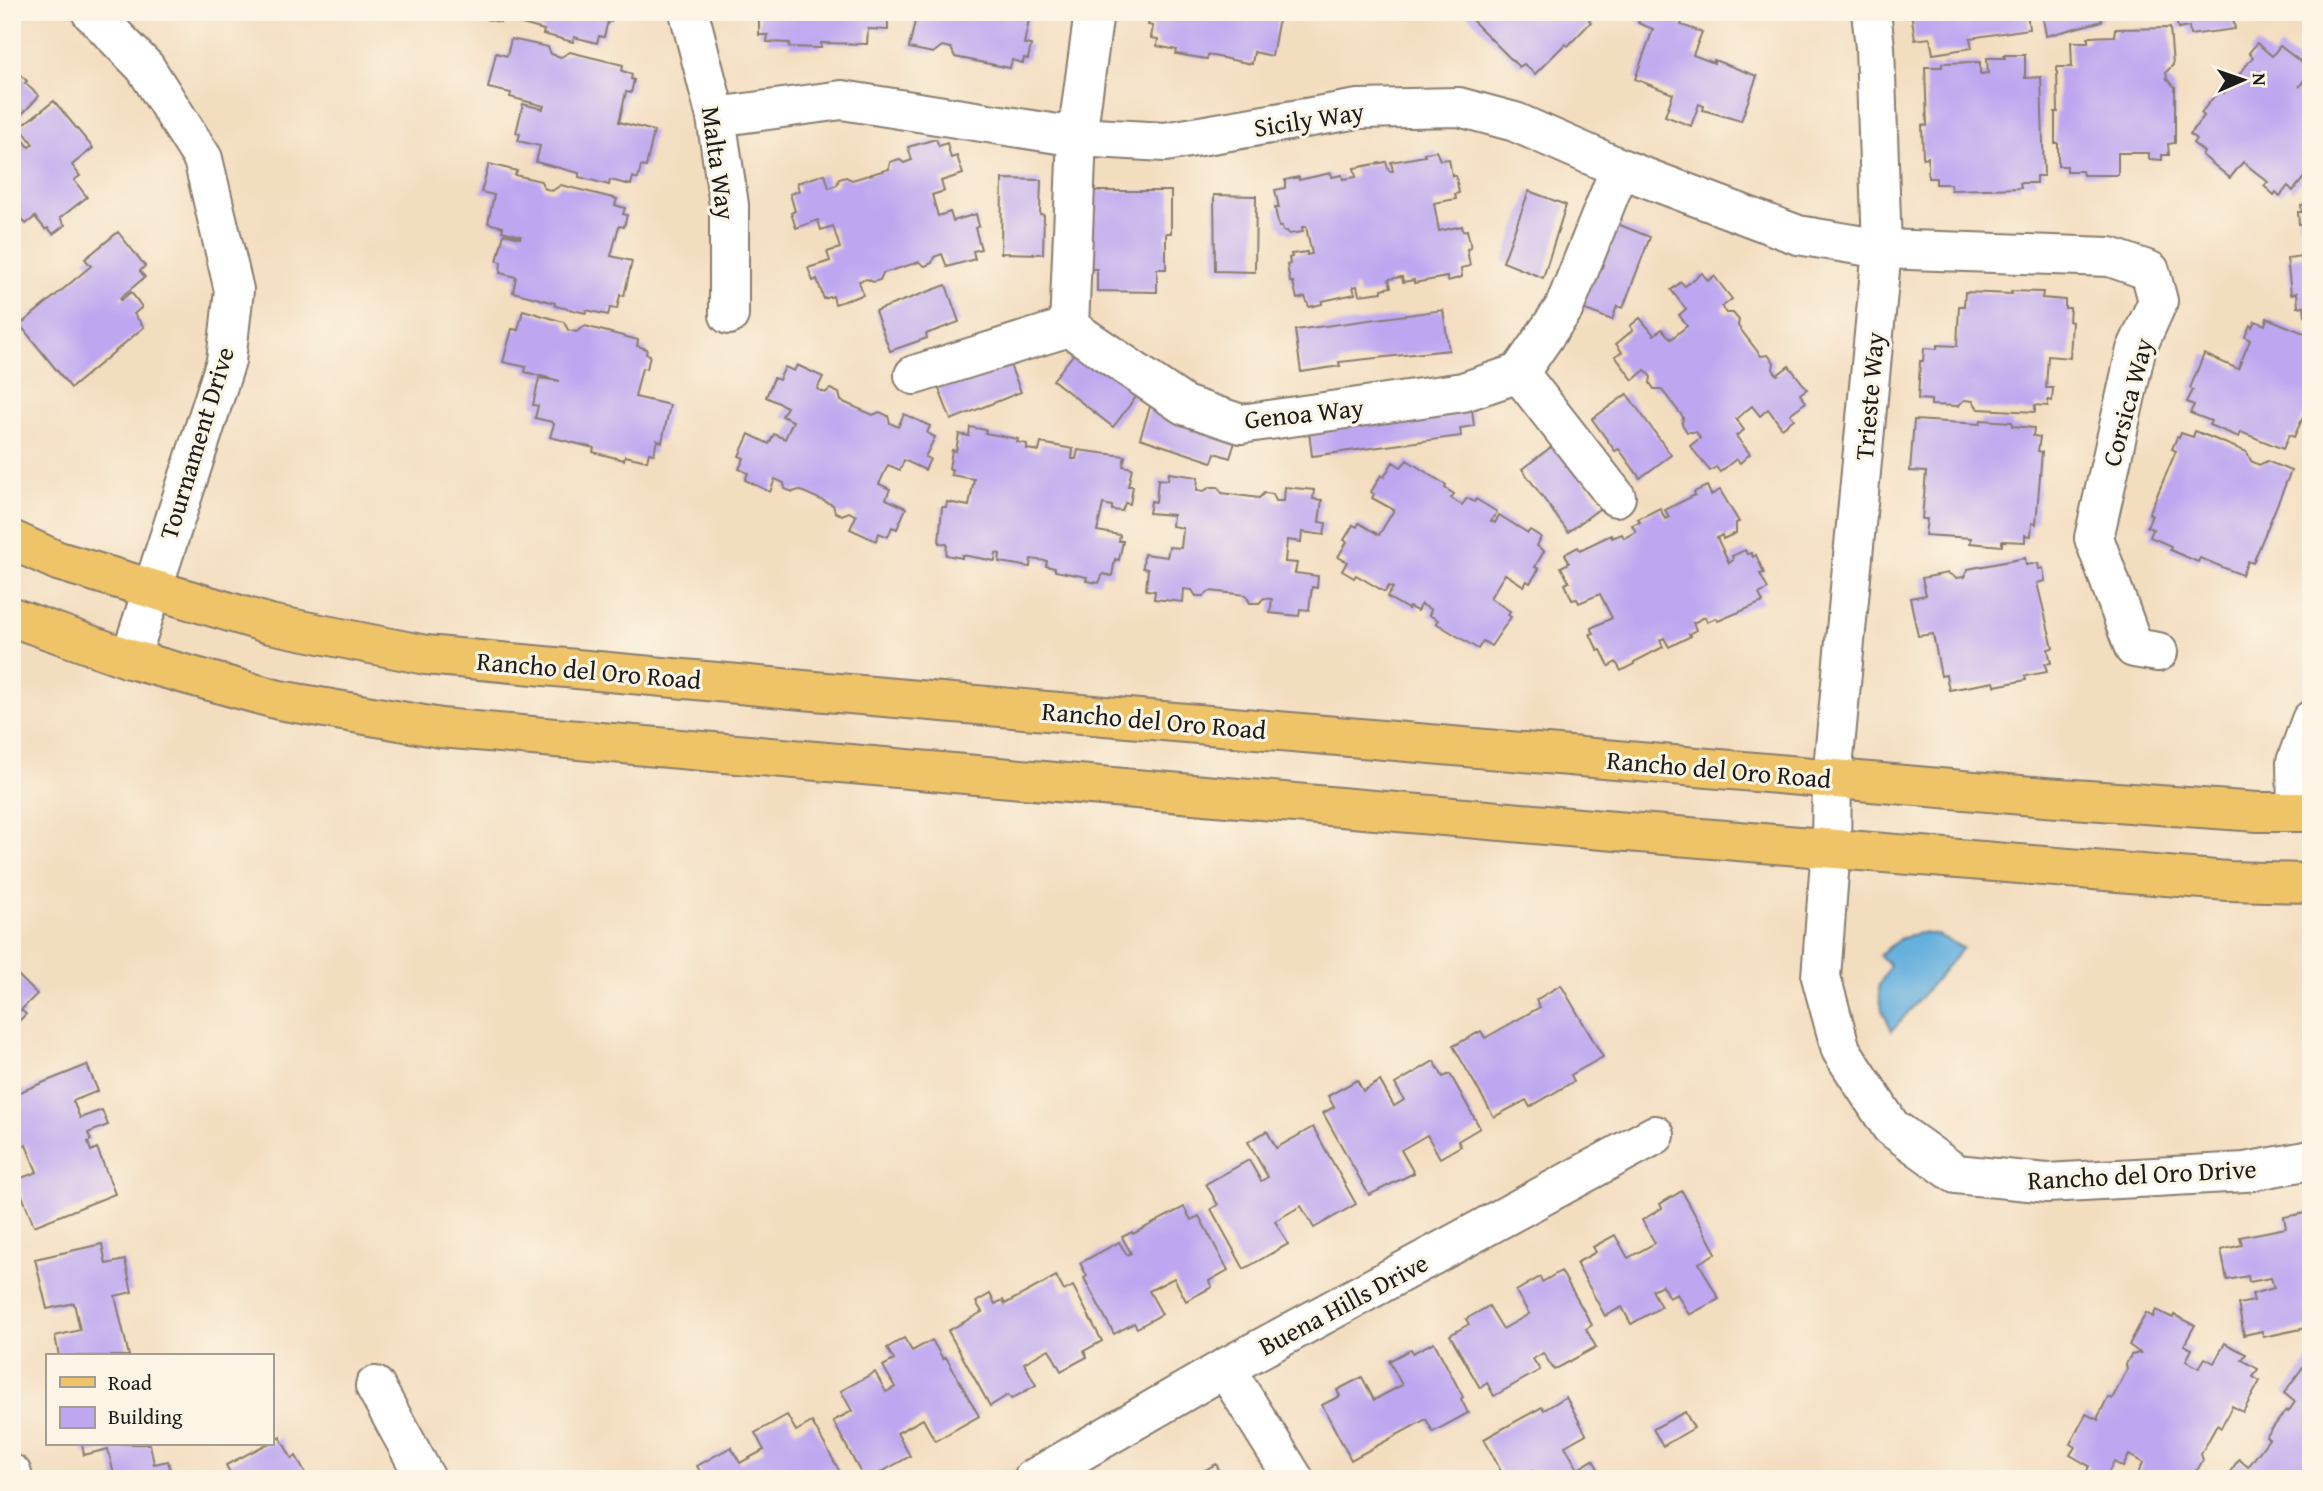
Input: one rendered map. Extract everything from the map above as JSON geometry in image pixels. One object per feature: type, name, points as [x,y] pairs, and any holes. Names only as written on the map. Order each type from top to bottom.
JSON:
[{"type":"main road","name":"Rancho del Oro Road","points":[[12,540],[58,561],[270,624],[426,655],[803,691],[2106,802],[2258,812],[2304,812]]},
{"type":"main road","points":[[12,617],[130,659],[279,700],[441,728],[1579,828],[2228,881],[2311,883]]},
{"type":"street","name":"Tournament Drive","points":[[92,12],[145,67],[203,159],[234,290],[226,360],[130,659]]},
{"type":"street","name":"Malta Way","points":[[688,12],[716,117],[729,205],[729,316]]},
{"type":"street","points":[[914,375],[1069,327],[1077,137],[1094,12]]},
{"type":"street","name":"Trieste Way","points":[[1832,779],[1882,249],[1875,47],[1871,12]]},
{"type":"street","name":"Sicily Way","points":[[716,117],[842,100],[1077,137],[1165,142],[1358,109],[1460,107],[1515,122],[1620,168],[1798,235],[1882,249]]},
{"type":"street","points":[[1616,497],[1519,373],[1564,308],[1620,168]]},
{"type":"street","name":"Corsica Way","points":[[1882,249],[2110,257],[2150,271],[2158,301],[2136,349],[2094,538],[2134,648],[2158,652]]},
{"type":"street","name":"Genoa Way","points":[[1069,327],[1184,405],[1241,424],[1463,392],[1519,373]]},
{"type":"street","points":[[2304,812],[2296,762],[2311,720]]},
{"type":"street","name":"Rancho del Oro Drive","points":[[1832,779],[1831,847],[1821,977],[1841,1050],[1891,1127],[1956,1174],[2047,1184],[2245,1172],[2311,1160]]},
{"type":"street","name":"Buena Hills Drive","points":[[1033,1479],[1225,1368],[1655,1135]]},
{"type":"street","points":[[1225,1368],[1294,1479]]},
{"type":"street","points":[[375,1386],[426,1479]]},
{"type":"water","points":[[1921,933],[1938,935],[1963,948],[1892,1031],[1882,1010],[1878,987],[1890,966],[1879,955],[1902,937]]},
{"type":"building","points":[[488,12],[614,12],[611,22],[608,21],[604,37],[599,36],[597,43],[574,37],[573,42],[543,34],[544,30],[500,18],[500,22],[486,19]]},
{"type":"building","points":[[759,12],[891,12],[891,15],[888,15],[888,30],[868,29],[867,44],[821,43],[821,48],[789,47],[790,43],[767,42],[768,35],[759,35]]},
{"type":"building","points":[[917,12],[1033,12],[1024,44],[1031,45],[1028,59],[1024,58],[1023,63],[1012,60],[1010,68],[955,57],[951,48],[942,46],[933,53],[909,48]]},
{"type":"building","points":[[1151,12],[1280,12],[1272,56],[1254,52],[1252,64],[1208,55],[1207,59],[1176,54],[1177,50],[1157,46],[1158,39],[1151,38],[1153,26],[1148,25]]},
{"type":"building","points":[[1464,12],[1597,12],[1568,46],[1565,44],[1535,74],[1524,64],[1519,67]]},
{"type":"building","points":[[1643,12],[1686,12],[1681,25],[1702,32],[1693,55],[1757,76],[1741,121],[1703,110],[1704,106],[1699,104],[1691,126],[1665,116],[1673,94],[1635,79],[1653,29],[1638,23]]},
{"type":"building","points":[[1911,12],[2027,12],[2029,29],[1970,38],[1972,48],[1933,54],[1930,38],[1915,40]]},
{"type":"building","points":[[2042,12],[2100,12],[2102,21],[2046,36]]},
{"type":"building","points":[[2175,12],[2232,12],[2235,29],[2190,35],[2189,27],[2178,29]]},
{"type":"building","points":[[2170,28],[2173,65],[2166,72],[2167,79],[2175,87],[2175,143],[2168,144],[2169,155],[2162,155],[2162,160],[2149,159],[2149,153],[2118,153],[2118,175],[2083,175],[2082,171],[2067,171],[2067,166],[2058,166],[2058,143],[2055,143],[2055,112],[2058,112],[2057,67],[2072,67],[2071,42],[2088,42],[2088,37],[2114,36],[2115,29]]},
{"type":"building","points":[[511,39],[548,47],[551,54],[561,57],[570,52],[623,65],[622,71],[632,74],[631,79],[634,80],[631,93],[626,92],[619,122],[654,131],[646,167],[641,166],[638,179],[633,177],[631,185],[610,180],[609,185],[579,177],[579,173],[536,162],[540,146],[518,141],[520,134],[516,133],[523,104],[543,109],[544,106],[510,97],[511,93],[488,88],[496,53],[507,56]]},
{"type":"building","points":[[2257,43],[2272,56],[2280,46],[2311,70],[2299,87],[2311,75],[2311,169],[2293,191],[2288,186],[2280,196],[2276,192],[2274,195],[2264,186],[2268,182],[2243,162],[2230,178],[2202,155],[2204,152],[2193,143],[2196,139],[2190,134],[2204,116],[2201,113],[2220,89],[2224,93],[2253,57],[2249,53]]},
{"type":"building","points":[[2004,55],[2025,55],[2025,78],[2041,77],[2044,176],[2036,176],[2036,183],[2020,183],[2021,188],[1951,190],[1950,184],[1936,184],[1936,178],[1928,178],[1928,157],[1923,158],[1922,125],[1927,126],[1925,67],[1942,67],[1942,63],[1980,62],[1980,74],[1988,73],[1987,58],[2005,58]]},
{"type":"building","points":[[12,67],[39,96],[12,125]]},
{"type":"building","points":[[54,101],[93,148],[72,165],[80,176],[74,180],[87,197],[60,218],[65,225],[53,234],[35,217],[26,224],[12,207],[12,146],[22,138],[29,147],[33,144],[20,127]]},
{"type":"building","points":[[936,139],[939,146],[947,143],[951,158],[957,156],[963,174],[941,181],[944,191],[932,195],[938,216],[950,212],[953,221],[976,214],[979,226],[975,228],[981,249],[973,251],[975,259],[947,267],[942,254],[934,257],[932,263],[925,266],[919,262],[883,273],[880,280],[859,281],[863,295],[835,304],[833,296],[824,299],[817,279],[813,281],[808,268],[830,261],[827,252],[840,248],[833,226],[821,230],[818,220],[796,228],[791,213],[795,211],[790,194],[799,191],[797,183],[825,174],[829,188],[837,185],[839,179],[846,177],[852,180],[889,169],[890,162],[899,159],[904,163],[912,160],[908,147]]},
{"type":"building","points":[[1436,151],[1440,160],[1449,159],[1459,193],[1455,194],[1456,199],[1434,203],[1439,231],[1462,226],[1463,231],[1467,230],[1471,248],[1467,249],[1470,266],[1461,268],[1462,277],[1448,281],[1447,277],[1414,283],[1414,280],[1403,282],[1402,277],[1389,279],[1391,287],[1382,289],[1382,292],[1359,295],[1357,286],[1353,287],[1355,294],[1322,301],[1322,304],[1309,307],[1305,297],[1297,299],[1293,282],[1290,282],[1287,265],[1290,264],[1289,258],[1292,257],[1291,254],[1312,254],[1306,227],[1302,227],[1303,232],[1289,234],[1283,231],[1282,226],[1279,227],[1275,190],[1285,188],[1285,180],[1299,177],[1299,180],[1331,173],[1332,177],[1342,175],[1343,179],[1356,177],[1354,168],[1386,162],[1389,171],[1393,171],[1391,162],[1425,156],[1424,153]]},
{"type":"building","points":[[489,164],[517,171],[515,175],[541,181],[544,188],[552,191],[561,185],[617,199],[615,205],[625,208],[623,214],[627,215],[624,227],[619,226],[611,256],[632,261],[624,296],[620,295],[617,309],[610,308],[608,315],[586,310],[586,313],[513,292],[516,277],[500,273],[501,262],[497,261],[504,234],[520,238],[521,236],[502,231],[503,227],[488,223],[494,195],[481,192]]},
{"type":"building","points":[[1002,179],[1041,180],[1043,254],[1001,253]]},
{"type":"building","points":[[1088,191],[1171,191],[1171,233],[1166,233],[1166,269],[1157,269],[1157,292],[1097,291],[1097,269],[1090,269]]},
{"type":"building","points":[[1529,191],[1566,205],[1543,278],[1503,262]]},
{"type":"building","points":[[1214,195],[1256,196],[1255,272],[1215,271]]},
{"type":"building","points":[[2311,204],[2311,314],[2305,315],[2304,306],[2298,307],[2297,293],[2291,294],[2287,258],[2309,255],[2305,224],[2299,224],[2298,212],[2302,212],[2301,205]]},
{"type":"building","points":[[1610,221],[1650,237],[1623,308],[1617,306],[1612,320],[1580,308]]},
{"type":"building","points":[[118,232],[145,266],[140,271],[145,277],[120,298],[121,300],[131,292],[142,307],[134,314],[144,327],[71,388],[20,325],[91,266],[85,259]]},
{"type":"building","points":[[1702,273],[1708,281],[1714,276],[1732,299],[1722,307],[1726,313],[1733,313],[1739,320],[1738,326],[1761,356],[1768,355],[1774,362],[1773,369],[1777,375],[1789,366],[1807,389],[1800,394],[1806,402],[1790,414],[1794,419],[1782,428],[1768,409],[1760,416],[1752,406],[1736,419],[1744,430],[1736,436],[1750,454],[1740,463],[1736,459],[1720,472],[1716,467],[1710,471],[1690,446],[1700,438],[1696,432],[1687,432],[1682,424],[1683,417],[1661,389],[1654,389],[1650,383],[1651,377],[1645,370],[1633,380],[1615,356],[1622,352],[1616,344],[1633,330],[1630,326],[1640,318],[1654,335],[1662,329],[1671,339],[1687,326],[1679,315],[1686,309],[1671,290],[1681,282],[1685,286]]},
{"type":"building","points":[[946,285],[959,322],[926,334],[927,338],[890,351],[875,311]]},
{"type":"building","points":[[2011,291],[2043,292],[2042,298],[2065,300],[2065,308],[2070,308],[2070,358],[2048,356],[2046,388],[2053,388],[2052,401],[2048,400],[2048,406],[2035,405],[2035,412],[1978,409],[1973,401],[1964,400],[1958,406],[1931,405],[1931,400],[1918,399],[1920,361],[1923,361],[1924,348],[1937,349],[1937,345],[1957,346],[1959,306],[1964,306],[1965,292],[2012,294]]},
{"type":"building","points":[[523,310],[564,322],[568,330],[576,332],[585,326],[638,340],[637,346],[647,349],[646,354],[650,355],[647,369],[642,368],[635,397],[670,405],[662,442],[657,440],[654,454],[649,453],[647,461],[625,456],[624,460],[593,452],[594,448],[550,437],[554,424],[535,418],[538,406],[533,405],[539,378],[560,381],[525,372],[526,367],[503,362],[512,329],[518,330]]},
{"type":"building","points":[[1443,310],[1449,350],[1339,362],[1340,366],[1301,372],[1295,330]]},
{"type":"building","points":[[2267,318],[2311,336],[2311,400],[2294,437],[2289,435],[2283,449],[2241,432],[2239,437],[2209,425],[2211,421],[2190,413],[2194,405],[2187,402],[2204,354],[2238,369],[2250,340],[2245,337],[2250,325],[2252,327],[2255,321],[2265,325]]},
{"type":"building","points":[[1077,350],[1139,393],[1113,427],[1053,380]]},
{"type":"building","points":[[1005,353],[1021,392],[951,420],[937,384]]},
{"type":"building","points":[[797,365],[823,377],[817,389],[825,393],[830,389],[839,393],[841,401],[873,415],[880,412],[898,427],[904,414],[930,426],[927,433],[935,437],[925,457],[930,459],[925,470],[904,460],[900,470],[888,465],[879,484],[890,489],[886,499],[906,508],[897,529],[892,527],[888,537],[879,533],[876,541],[850,529],[856,516],[849,512],[842,515],[835,512],[833,505],[799,490],[793,492],[785,489],[784,483],[775,479],[770,492],[745,480],[748,473],[739,469],[744,458],[739,456],[749,434],[769,444],[774,434],[785,439],[793,421],[782,416],[787,407],[766,397],[774,378],[779,380],[785,367],[794,371]]},
{"type":"building","points":[[1470,393],[1474,426],[1460,428],[1461,436],[1312,456],[1307,415]]},
{"type":"building","points":[[1627,394],[1671,455],[1640,478],[1619,449],[1615,451],[1592,419]]},
{"type":"building","points":[[1152,401],[1239,429],[1230,458],[1215,453],[1212,462],[1140,438]]},
{"type":"building","points":[[1914,420],[1980,424],[1981,420],[2012,422],[2012,426],[2034,428],[2033,436],[2040,437],[2038,451],[2042,452],[2036,524],[2032,523],[2031,536],[2025,535],[2025,542],[2002,541],[2002,546],[1970,543],[1971,538],[1925,535],[1927,519],[1922,519],[1926,472],[1910,471]]},
{"type":"building","points":[[970,427],[986,430],[985,433],[1018,439],[1017,442],[1027,444],[1027,449],[1039,451],[1041,443],[1073,449],[1072,459],[1076,459],[1078,450],[1125,456],[1123,466],[1132,468],[1128,486],[1133,486],[1130,504],[1125,503],[1122,511],[1112,510],[1112,506],[1103,504],[1097,531],[1120,535],[1119,541],[1123,541],[1119,560],[1115,559],[1112,576],[1103,574],[1099,583],[1086,581],[1087,577],[1055,571],[1055,568],[1046,566],[1047,561],[1031,559],[1030,567],[999,562],[1000,554],[996,553],[995,561],[946,555],[947,544],[939,543],[942,507],[946,507],[947,502],[969,506],[974,479],[951,475],[952,469],[949,469],[952,450],[956,451],[959,434],[969,436]]},
{"type":"building","points":[[2195,431],[2247,452],[2251,461],[2259,465],[2267,461],[2291,471],[2253,563],[2248,561],[2242,575],[2200,558],[2198,562],[2170,550],[2171,546],[2150,537],[2153,529],[2147,527],[2152,515],[2149,514],[2176,451],[2172,449],[2177,437],[2179,438],[2181,433],[2193,437]]},
{"type":"building","points":[[1554,445],[1603,506],[1568,532],[1522,469]]},
{"type":"building","points":[[1407,460],[1446,485],[1445,488],[1454,494],[1451,498],[1462,505],[1467,498],[1474,502],[1476,499],[1497,512],[1491,521],[1495,523],[1499,515],[1528,533],[1530,530],[1541,537],[1537,546],[1544,551],[1535,567],[1539,569],[1530,583],[1527,581],[1524,586],[1505,574],[1490,598],[1510,611],[1508,615],[1511,617],[1491,646],[1483,641],[1478,649],[1436,623],[1438,620],[1429,615],[1431,610],[1421,604],[1417,611],[1409,607],[1408,609],[1387,597],[1393,588],[1389,586],[1385,592],[1356,575],[1354,578],[1342,571],[1347,562],[1338,557],[1353,525],[1357,527],[1359,523],[1379,535],[1394,510],[1372,498],[1374,494],[1371,492],[1393,462],[1401,467]]},
{"type":"building","points":[[1169,473],[1198,477],[1197,490],[1218,487],[1222,493],[1259,498],[1264,493],[1273,494],[1276,501],[1284,501],[1285,487],[1314,490],[1313,499],[1322,500],[1319,522],[1326,523],[1324,535],[1302,532],[1301,542],[1287,540],[1285,562],[1297,563],[1295,573],[1318,576],[1317,588],[1312,587],[1309,610],[1300,609],[1299,616],[1270,613],[1272,599],[1264,598],[1259,603],[1250,603],[1246,595],[1210,591],[1204,596],[1196,596],[1192,590],[1184,589],[1183,602],[1154,599],[1155,591],[1146,590],[1148,569],[1143,568],[1144,554],[1167,557],[1169,547],[1181,548],[1183,528],[1172,526],[1173,515],[1149,513],[1151,501],[1156,502],[1158,479],[1168,480]]},
{"type":"building","points":[[1707,486],[1711,495],[1720,490],[1739,522],[1736,523],[1736,533],[1723,539],[1722,535],[1717,538],[1729,563],[1733,560],[1732,556],[1745,550],[1753,557],[1756,555],[1764,573],[1760,574],[1768,589],[1759,594],[1763,602],[1718,621],[1716,618],[1707,622],[1705,617],[1693,623],[1696,630],[1689,634],[1691,636],[1669,647],[1664,638],[1660,640],[1663,647],[1621,671],[1616,662],[1609,666],[1590,634],[1594,633],[1591,628],[1612,618],[1600,594],[1579,603],[1577,599],[1572,600],[1565,584],[1569,582],[1561,567],[1569,563],[1565,554],[1611,535],[1612,538],[1622,534],[1624,538],[1636,532],[1632,525],[1640,522],[1638,519],[1660,508],[1665,519],[1669,517],[1665,510]]},
{"type":"building","points":[[2025,558],[2026,565],[2038,563],[2039,569],[2043,568],[2045,581],[2037,583],[2053,648],[2048,649],[2051,663],[2045,664],[2047,672],[2025,676],[2026,680],[1995,686],[1994,682],[1949,690],[1946,675],[1941,676],[1933,634],[1918,636],[1910,598],[1926,595],[1922,578],[1948,573],[1956,578],[1964,577],[1968,569]]},
{"type":"building","points":[[12,969],[37,994],[21,1010],[26,1014],[12,1028]]},
{"type":"building","points":[[1561,985],[1603,1057],[1571,1075],[1574,1081],[1530,1107],[1526,1100],[1494,1117],[1453,1046],[1481,1031],[1485,1038],[1540,1007],[1536,1000]]},
{"type":"building","points":[[1434,1061],[1443,1077],[1450,1074],[1480,1128],[1458,1141],[1461,1146],[1440,1158],[1427,1135],[1401,1150],[1414,1173],[1369,1195],[1323,1113],[1334,1107],[1328,1096],[1357,1080],[1363,1091],[1380,1081],[1394,1106],[1404,1100],[1395,1084]]},
{"type":"building","points":[[87,1065],[98,1091],[73,1101],[80,1118],[102,1110],[108,1125],[88,1133],[91,1140],[88,1142],[91,1151],[97,1148],[115,1194],[34,1226],[16,1180],[37,1172],[26,1145],[12,1151],[12,1095]]},
{"type":"building","points":[[1313,1127],[1356,1204],[1314,1228],[1301,1206],[1275,1221],[1288,1244],[1244,1269],[1211,1209],[1218,1205],[1206,1184],[1249,1160],[1261,1181],[1268,1177],[1248,1142],[1267,1131],[1276,1148]]},
{"type":"building","points":[[1682,1191],[1716,1253],[1699,1263],[1719,1299],[1689,1315],[1677,1294],[1669,1298],[1662,1285],[1652,1290],[1661,1307],[1631,1324],[1622,1307],[1605,1316],[1576,1263],[1596,1252],[1593,1247],[1615,1235],[1628,1258],[1655,1243],[1642,1220],[1662,1208],[1660,1204]]},
{"type":"building","points":[[1184,1207],[1191,1220],[1199,1216],[1228,1270],[1209,1281],[1212,1287],[1186,1301],[1174,1278],[1149,1291],[1162,1314],[1137,1328],[1134,1323],[1114,1334],[1084,1278],[1087,1276],[1080,1263],[1119,1242],[1127,1255],[1131,1253],[1122,1237]]},
{"type":"building","points":[[2311,1212],[2311,1327],[2263,1337],[2262,1331],[2244,1335],[2238,1304],[2254,1301],[2252,1294],[2274,1288],[2271,1278],[2249,1282],[2248,1276],[2227,1280],[2221,1250],[2242,1245],[2240,1237],[2286,1228],[2284,1217]]},
{"type":"building","points":[[102,1244],[106,1264],[125,1260],[132,1292],[115,1296],[129,1354],[59,1354],[55,1336],[80,1330],[74,1303],[47,1309],[35,1259]]},
{"type":"building","points":[[1561,1271],[1592,1325],[1586,1329],[1596,1347],[1554,1370],[1543,1353],[1533,1359],[1540,1370],[1494,1396],[1487,1383],[1480,1388],[1450,1335],[1469,1324],[1466,1319],[1489,1306],[1503,1329],[1529,1314],[1516,1291],[1540,1277],[1542,1282]]},
{"type":"building","points":[[1056,1276],[1064,1291],[1073,1286],[1102,1341],[1084,1351],[1087,1357],[1061,1371],[1049,1349],[1024,1363],[1036,1385],[1011,1399],[1008,1395],[990,1406],[948,1331],[982,1312],[976,1302],[990,1294],[995,1304],[1003,1300],[1005,1304]]},
{"type":"building","points":[[2156,1310],[2195,1325],[2184,1345],[2192,1349],[2186,1361],[2199,1368],[2205,1358],[2214,1363],[2225,1343],[2246,1354],[2242,1360],[2258,1369],[2253,1377],[2260,1381],[2243,1412],[2232,1406],[2221,1428],[2217,1425],[2201,1454],[2203,1460],[2198,1469],[2188,1475],[2195,1479],[2145,1479],[2137,1475],[2143,1463],[2129,1455],[2123,1467],[2114,1462],[2105,1479],[2101,1479],[2087,1471],[2089,1466],[2070,1455],[2075,1447],[2070,1444],[2086,1414],[2098,1420],[2108,1397],[2112,1399],[2127,1370],[2126,1364],[2131,1355],[2140,1353],[2129,1345],[2146,1313],[2153,1317]]},
{"type":"building","points":[[904,1338],[912,1351],[932,1340],[943,1359],[946,1357],[979,1416],[935,1441],[923,1419],[897,1433],[910,1456],[869,1479],[864,1479],[833,1421],[852,1411],[841,1391],[875,1372],[886,1392],[895,1387],[883,1366],[894,1360],[887,1348]]},
{"type":"building","points":[[1434,1342],[1463,1397],[1461,1399],[1468,1413],[1433,1432],[1426,1419],[1351,1460],[1322,1405],[1340,1396],[1337,1390],[1362,1377],[1374,1400],[1402,1385],[1389,1361],[1411,1349],[1413,1353]]},
{"type":"building","points":[[2311,1356],[2311,1479],[2225,1479],[2239,1459],[2248,1467],[2269,1439],[2266,1437],[2295,1402],[2284,1393]]},
{"type":"building","points":[[1566,1397],[1586,1434],[1565,1446],[1578,1469],[1593,1460],[1604,1479],[1537,1479],[1532,1471],[1518,1479],[1505,1479],[1484,1439]]},
{"type":"building","points":[[1685,1412],[1694,1428],[1663,1446],[1653,1429]]},
{"type":"building","points":[[787,1415],[796,1431],[812,1422],[844,1479],[704,1479],[697,1466],[731,1447],[740,1463],[764,1450],[755,1433]]},
{"type":"building","points":[[280,1437],[292,1459],[296,1456],[308,1479],[233,1479],[226,1465],[263,1446],[273,1446],[273,1442]]},
{"type":"building","points":[[82,1446],[150,1446],[154,1464],[168,1461],[173,1479],[115,1479],[108,1449],[84,1455]]},
{"type":"building","points":[[1216,1464],[1224,1479],[1179,1479],[1192,1472],[1194,1476]]}]
